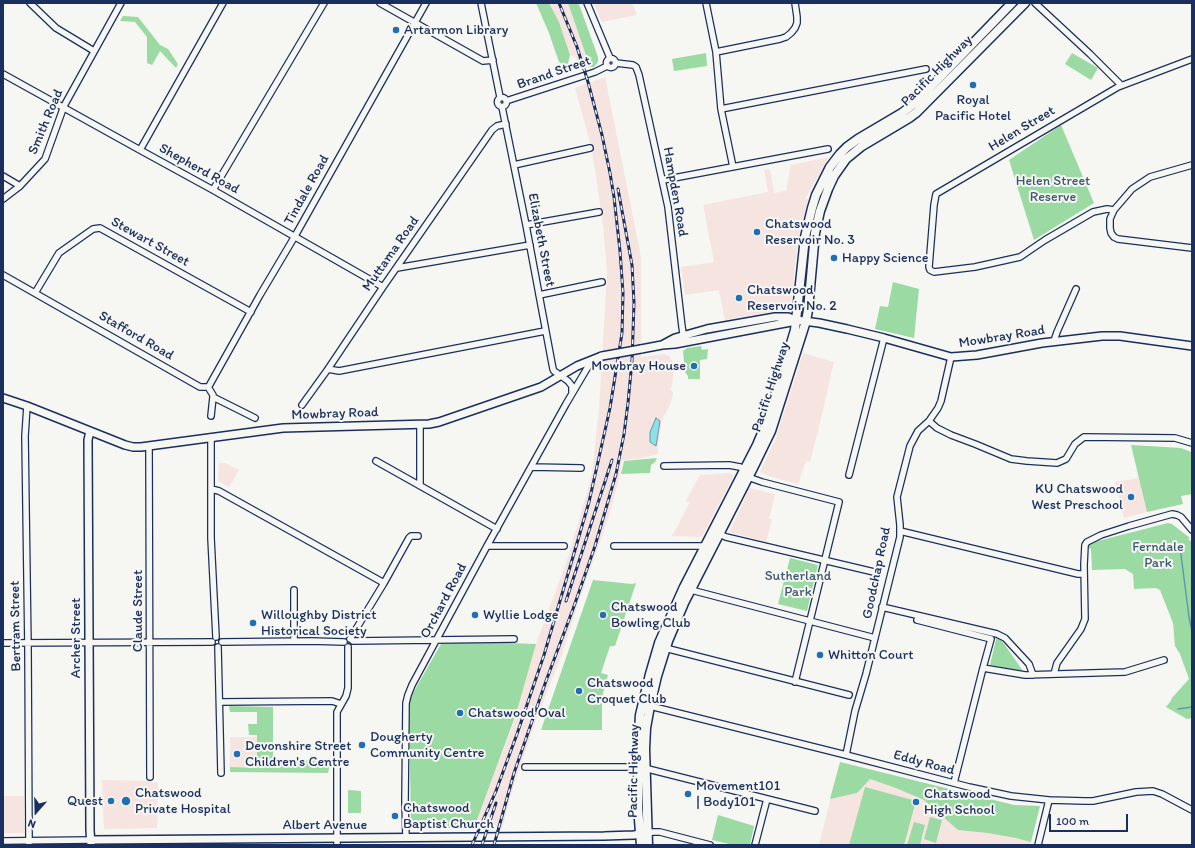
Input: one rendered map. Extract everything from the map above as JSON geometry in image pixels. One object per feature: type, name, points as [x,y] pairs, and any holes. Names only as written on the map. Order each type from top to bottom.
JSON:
[{"type":"highway","name":"Pacific Highway","points":[[641,768],[640,715],[656,650],[684,587],[757,445],[768,419],[790,348],[796,320],[805,237],[812,208],[830,167],[840,154],[858,139],[902,113],[915,103],[1012,3]]},
{"type":"highway","name":"Pacific Highway","points":[[648,845],[643,834],[638,807],[646,728],[657,676],[665,648],[691,590],[771,431],[806,321],[817,219],[828,189],[846,159],[862,146],[909,118],[921,108],[1025,3]]},
{"type":"highway","name":"Pacific Highway","points":[[641,845],[643,834]]},
{"type":"main road","name":"Mowbray Road","points":[[3,398],[129,446],[149,446],[283,428],[429,424],[440,422],[533,390],[547,384],[577,366],[599,357],[662,345],[675,338],[684,339],[796,320],[822,323],[884,338],[951,358],[977,355],[1054,341],[1102,336],[1120,336],[1192,346]]},
{"type":"main road","name":"Archer Street","points":[[90,431],[88,440],[91,842]]},
{"type":"main road","name":"Albert Avenue","points":[[91,842],[337,842],[406,837],[596,836],[643,834]]},
{"type":"street","points":[[30,3],[56,28],[94,51]]},
{"type":"street","name":"Smith Road","points":[[3,198],[20,186],[45,159],[63,108],[121,3]]},
{"type":"street","points":[[140,150],[222,3]]},
{"type":"street","points":[[213,190],[324,3]]},
{"type":"street","points":[[380,3],[483,61],[493,60]]},
{"type":"street","name":"Tindale Road","points":[[208,387],[426,3]]},
{"type":"street","points":[[482,3],[500,98],[498,99],[497,104],[499,106],[505,105],[506,101],[504,98],[500,98]]},
{"type":"street","points":[[587,3],[610,58],[614,58],[616,63],[613,67],[608,66],[607,62],[610,58]]},
{"type":"street","points":[[706,3],[716,52],[721,109],[733,167]]},
{"type":"street","points":[[716,52],[780,39],[791,33],[795,28],[797,17],[796,3]]},
{"type":"street","points":[[1035,3],[1121,85]]},
{"type":"street","name":"Helen Street","points":[[1114,210],[1107,209],[1092,212],[1020,257],[975,267],[934,272],[930,270],[929,267],[936,194],[1121,85],[1192,59]]},
{"type":"street","name":"Hampden Road","points":[[616,63],[633,65],[638,71],[668,207],[684,339]]},
{"type":"street","name":"Brand Street","points":[[506,101],[595,72],[608,66]]},
{"type":"street","points":[[721,109],[926,68]]},
{"type":"street","name":"Shepherd Road","points":[[3,74],[213,190],[383,287]]},
{"type":"street","name":"Elizabeth Street","points":[[502,106],[553,369],[560,375]]},
{"type":"street","name":"Muttama Road","points":[[302,405],[492,130],[497,126],[506,124]]},
{"type":"street","points":[[514,165],[590,148]]},
{"type":"street","points":[[663,180],[828,149]]},
{"type":"street","points":[[1192,165],[1150,176],[1132,189],[1114,210],[1110,219],[1111,233],[1118,239],[1192,248]]},
{"type":"street","points":[[3,176],[20,186]]},
{"type":"street","points":[[526,225],[599,212]]},
{"type":"street","name":"Stewart Street","points":[[35,293],[59,254],[94,230],[100,228],[251,312]]},
{"type":"street","points":[[397,268],[530,245]]},
{"type":"street","name":"Stafford Road","points":[[3,275],[200,387],[208,387]]},
{"type":"street","points":[[539,295],[602,282]]},
{"type":"street","points":[[1054,341],[1076,290]]},
{"type":"street","points":[[328,369],[339,371],[545,331]]},
{"type":"street","points":[[849,475],[884,338]]},
{"type":"street","name":"Orchard Road","points":[[406,837],[406,703],[412,685],[571,395],[589,365],[599,357]]},
{"type":"street","name":"Goodchap Road","points":[[846,755],[855,711],[866,674],[900,537],[897,497],[910,446],[918,431],[930,421],[938,408],[951,358]]},
{"type":"street","points":[[560,375],[567,379],[570,384],[572,389],[571,395]]},
{"type":"street","points":[[208,387],[213,394],[211,416]]},
{"type":"street","points":[[213,397],[255,418]]},
{"type":"street","name":"Bertram Street","points":[[27,406],[25,436],[29,843]]},
{"type":"street","points":[[930,421],[938,428],[951,435],[1011,459],[1026,461],[1057,463],[1066,459],[1074,444],[1084,437],[1175,438],[1192,443]]},
{"type":"street","points":[[420,424],[420,485]]},
{"type":"street","points":[[211,437],[211,538],[216,637],[213,638],[212,642]]},
{"type":"street","name":"Claude Street","points":[[149,446],[150,777]]},
{"type":"street","points":[[376,461],[497,529]]},
{"type":"street","points":[[664,466],[729,465],[744,469]]},
{"type":"street","points":[[531,467],[581,468]]},
{"type":"street","points":[[748,477],[839,502],[795,682]]},
{"type":"street","points":[[211,489],[219,491],[384,583]]},
{"type":"street","points":[[1054,674],[1057,663],[1084,622],[1086,614],[1084,574],[1085,546],[1087,542],[1090,539],[1129,526],[1172,514],[1181,517],[1192,530]]},
{"type":"street","points":[[900,531],[1078,574],[1084,574]]},
{"type":"street","points":[[719,534],[726,537],[874,572]]},
{"type":"street","points":[[348,647],[352,645],[352,640],[409,538],[412,536],[418,536]]},
{"type":"street","points":[[487,546],[564,546]]},
{"type":"street","points":[[614,546],[704,546]]},
{"type":"street","points":[[294,590],[294,641]]},
{"type":"street","points":[[691,590],[875,638]]},
{"type":"street","points":[[882,607],[997,634],[1005,638],[1030,664],[1033,675]]},
{"type":"street","points":[[917,620],[991,639],[954,783]]},
{"type":"street","points":[[216,637],[221,638],[222,642]]},
{"type":"street","points":[[222,642],[344,642],[346,639],[514,639]]},
{"type":"street","points":[[3,643],[212,642]]},
{"type":"street","points":[[212,642],[213,646],[218,647]]},
{"type":"street","points":[[221,773],[218,647],[222,642]]},
{"type":"street","points":[[337,842],[337,717],[348,688],[348,647],[344,642]]},
{"type":"street","points":[[665,648],[849,695]]},
{"type":"street","points":[[983,668],[1017,675],[1125,672],[1164,660]]},
{"type":"street","points":[[220,702],[332,701],[341,704]]},
{"type":"street","name":"Eddy Road","points":[[650,706],[1011,796],[1049,800],[1093,801],[1136,792],[1153,791],[1171,798],[1192,810]]},
{"type":"street","points":[[526,766],[641,768],[815,811]]},
{"type":"street","points":[[755,845],[767,799]]},
{"type":"street","points":[[1038,845],[1049,800]]},
{"type":"street","points":[[643,834],[660,832],[710,845]]},
{"type":"street","name":"Albert Avenue","points":[[3,841],[29,843],[91,842]]},
{"type":"shaded area","points":[[549,3],[568,3],[590,67],[582,69],[575,57],[570,55],[559,22]]},
{"type":"shaded area","points":[[593,3],[632,3],[637,15],[602,22]]},
{"type":"shaded area","points":[[605,77],[641,257],[641,357],[663,354],[669,356],[674,367],[670,390],[673,392],[671,402],[662,420],[658,454],[637,459],[622,460],[620,475],[608,519],[562,654],[536,720],[512,791],[502,828],[474,828],[517,714],[536,644],[569,555],[592,474],[599,409],[607,273],[603,225],[592,150],[575,88]]},
{"type":"shaded area","points":[[829,157],[805,199],[809,199],[798,239],[791,303],[789,308],[725,320],[719,290],[685,295],[681,267],[714,262],[703,205],[768,192],[764,170],[770,169],[774,193],[786,191],[791,165]]},
{"type":"shaded area","points":[[803,353],[834,362],[810,462],[806,461],[798,484],[760,472],[776,438]]},
{"type":"shaded area","points":[[219,463],[225,463],[239,470],[229,487],[218,481]]},
{"type":"shaded area","points":[[728,473],[734,475],[702,537],[672,536],[690,502],[685,502],[700,475]]},
{"type":"shaded area","name":"KU Chatswood West Preschool","points":[[1139,478],[1147,512],[1124,518],[1115,482]]},
{"type":"shaded area","points":[[749,488],[775,494],[769,519],[772,519],[766,542],[729,532]]},
{"type":"shaded area","name":"Devonshire Street Children's Centre","points":[[230,737],[257,737],[257,768],[230,767]]},
{"type":"shaded area","name":"Chatswood High School","points":[[840,762],[1014,805],[1040,806],[1030,845],[819,845]]},
{"type":"shaded area","points":[[102,780],[150,781],[158,783],[157,828],[104,829]]},
{"type":"shaded area","points":[[3,796],[24,796],[24,833],[3,833]]},
{"type":"green space","points":[[536,3],[549,3],[559,22],[570,55],[567,67],[559,62],[549,33]]},
{"type":"green space","points":[[568,3],[578,3],[580,7],[598,57],[598,62],[594,67],[590,67]]},
{"type":"green space","points":[[123,16],[138,17],[160,45],[168,49],[178,64],[176,68],[160,51],[152,65],[147,63],[147,37],[135,22],[120,21]]},
{"type":"green space","points":[[706,53],[707,66],[674,71],[672,59]]},
{"type":"green space","points":[[1072,53],[1098,68],[1091,80],[1065,64]]},
{"type":"green space","name":"Helen Street Reserve","points":[[1061,125],[1094,203],[1034,240],[1009,160]]},
{"type":"green space","points":[[893,282],[919,289],[914,338],[875,329],[880,306],[888,307]]},
{"type":"green space","points":[[701,346],[702,350],[708,349],[707,359],[700,360],[700,379],[688,379],[685,372],[683,351],[687,348]]},
{"type":"green space","points":[[1131,445],[1181,448],[1191,452],[1192,494],[1181,496],[1183,504],[1147,512]]},
{"type":"green space","points":[[657,458],[651,465],[650,473],[621,474],[624,461]]},
{"type":"green space","name":"Ferndale Park","points":[[1168,523],[1172,524],[1190,538],[1188,539],[1192,542],[1192,718],[1187,719],[1166,707],[1171,699],[1189,679],[1180,654],[1175,646],[1173,623],[1160,590],[1156,588],[1134,589],[1133,574],[1125,569],[1092,570],[1091,549],[1087,547],[1090,543]]},
{"type":"green space","name":"Sutherland Park","points":[[790,558],[818,565],[807,611],[778,604]]},
{"type":"green space","points":[[593,580],[632,584],[636,583],[615,646],[610,646],[601,673],[608,675],[602,697],[637,697],[636,702],[602,702],[602,730],[541,730]]},
{"type":"green space","points":[[997,635],[1007,648],[1023,671],[990,665]]},
{"type":"green space","points":[[478,642],[536,644],[516,714],[474,828],[411,828],[409,700],[441,644]]},
{"type":"green space","points":[[229,706],[273,707],[273,759],[331,761],[328,773],[230,772],[230,767],[257,768],[257,735],[249,735],[248,724],[257,724],[257,712],[230,712]]},
{"type":"green space","points":[[840,762],[1014,805],[1040,806],[1031,842],[988,833],[958,830],[924,800],[870,779],[857,793],[830,799]]},
{"type":"green space","points":[[865,787],[916,801],[904,845],[849,845]]},
{"type":"green space","points":[[348,790],[361,791],[361,813],[348,813]]},
{"type":"green space","points":[[718,815],[754,826],[750,845],[733,845],[712,840]]},
{"type":"green space","points":[[930,817],[942,820],[936,843],[924,839]]},
{"type":"green space","points":[[914,822],[925,825],[920,845],[907,845]]},
{"type":"water","points":[[656,418],[660,421],[656,446],[650,442],[650,432]]},
{"type":"waterway","points":[[1180,547],[1192,631]]},
{"type":"waterway","points":[[1178,709],[1192,707]]},
{"type":"railway","points":[[472,845],[496,791],[517,734],[544,655],[575,550],[589,502],[610,408],[622,333],[623,293],[620,251],[610,173],[588,82],[577,47],[559,3]]},
{"type":"railway","points":[[494,845],[514,773],[595,546],[616,474],[624,434],[632,361],[634,303],[632,265],[618,189]]},
{"type":"railway","points":[[566,601],[612,460]]},
{"type":"railway","points":[[482,845],[496,803]]},
{"type":"place","name":"Artarmon Library","points":[[396,30]]},
{"type":"place","name":"Royal Pacific Hotel","points":[[973,85]]},
{"type":"place","name":"Chatswood Reservoir No. 3","points":[[757,232]]},
{"type":"place","name":"Happy Science","points":[[834,258]]},
{"type":"place","name":"Chatswood Reservoir No. 2","points":[[739,298]]},
{"type":"place","name":"Mowbray House","points":[[694,366]]},
{"type":"place","name":"KU Chatswood West Preschool","points":[[1131,497]]},
{"type":"place","name":"Wyllie Lodge","points":[[475,615]]},
{"type":"place","name":"Chatswood Bowling Club","points":[[603,615]]},
{"type":"place","name":"Willoughby District Historical Society","points":[[253,623]]},
{"type":"place","name":"Whitton Court","points":[[820,655]]},
{"type":"place","name":"Chatswood Croquet Club","points":[[579,691]]},
{"type":"place","name":"Chatswood Oval","points":[[460,713]]},
{"type":"place","name":"Dougherty Community Centre","points":[[362,745]]},
{"type":"place","name":"Devonshire Street Children's Centre","points":[[237,754]]},
{"type":"place","name":"Movement101 | Body101","points":[[688,794]]},
{"type":"place","name":"Quest","points":[[111,801]]},
{"type":"place","name":"Chatswood Private Hospital","points":[[126,801]]},
{"type":"place","name":"Chatswood High School","points":[[916,802]]},
{"type":"place","name":"Chatswood Baptist Church","points":[[395,816]]}]
